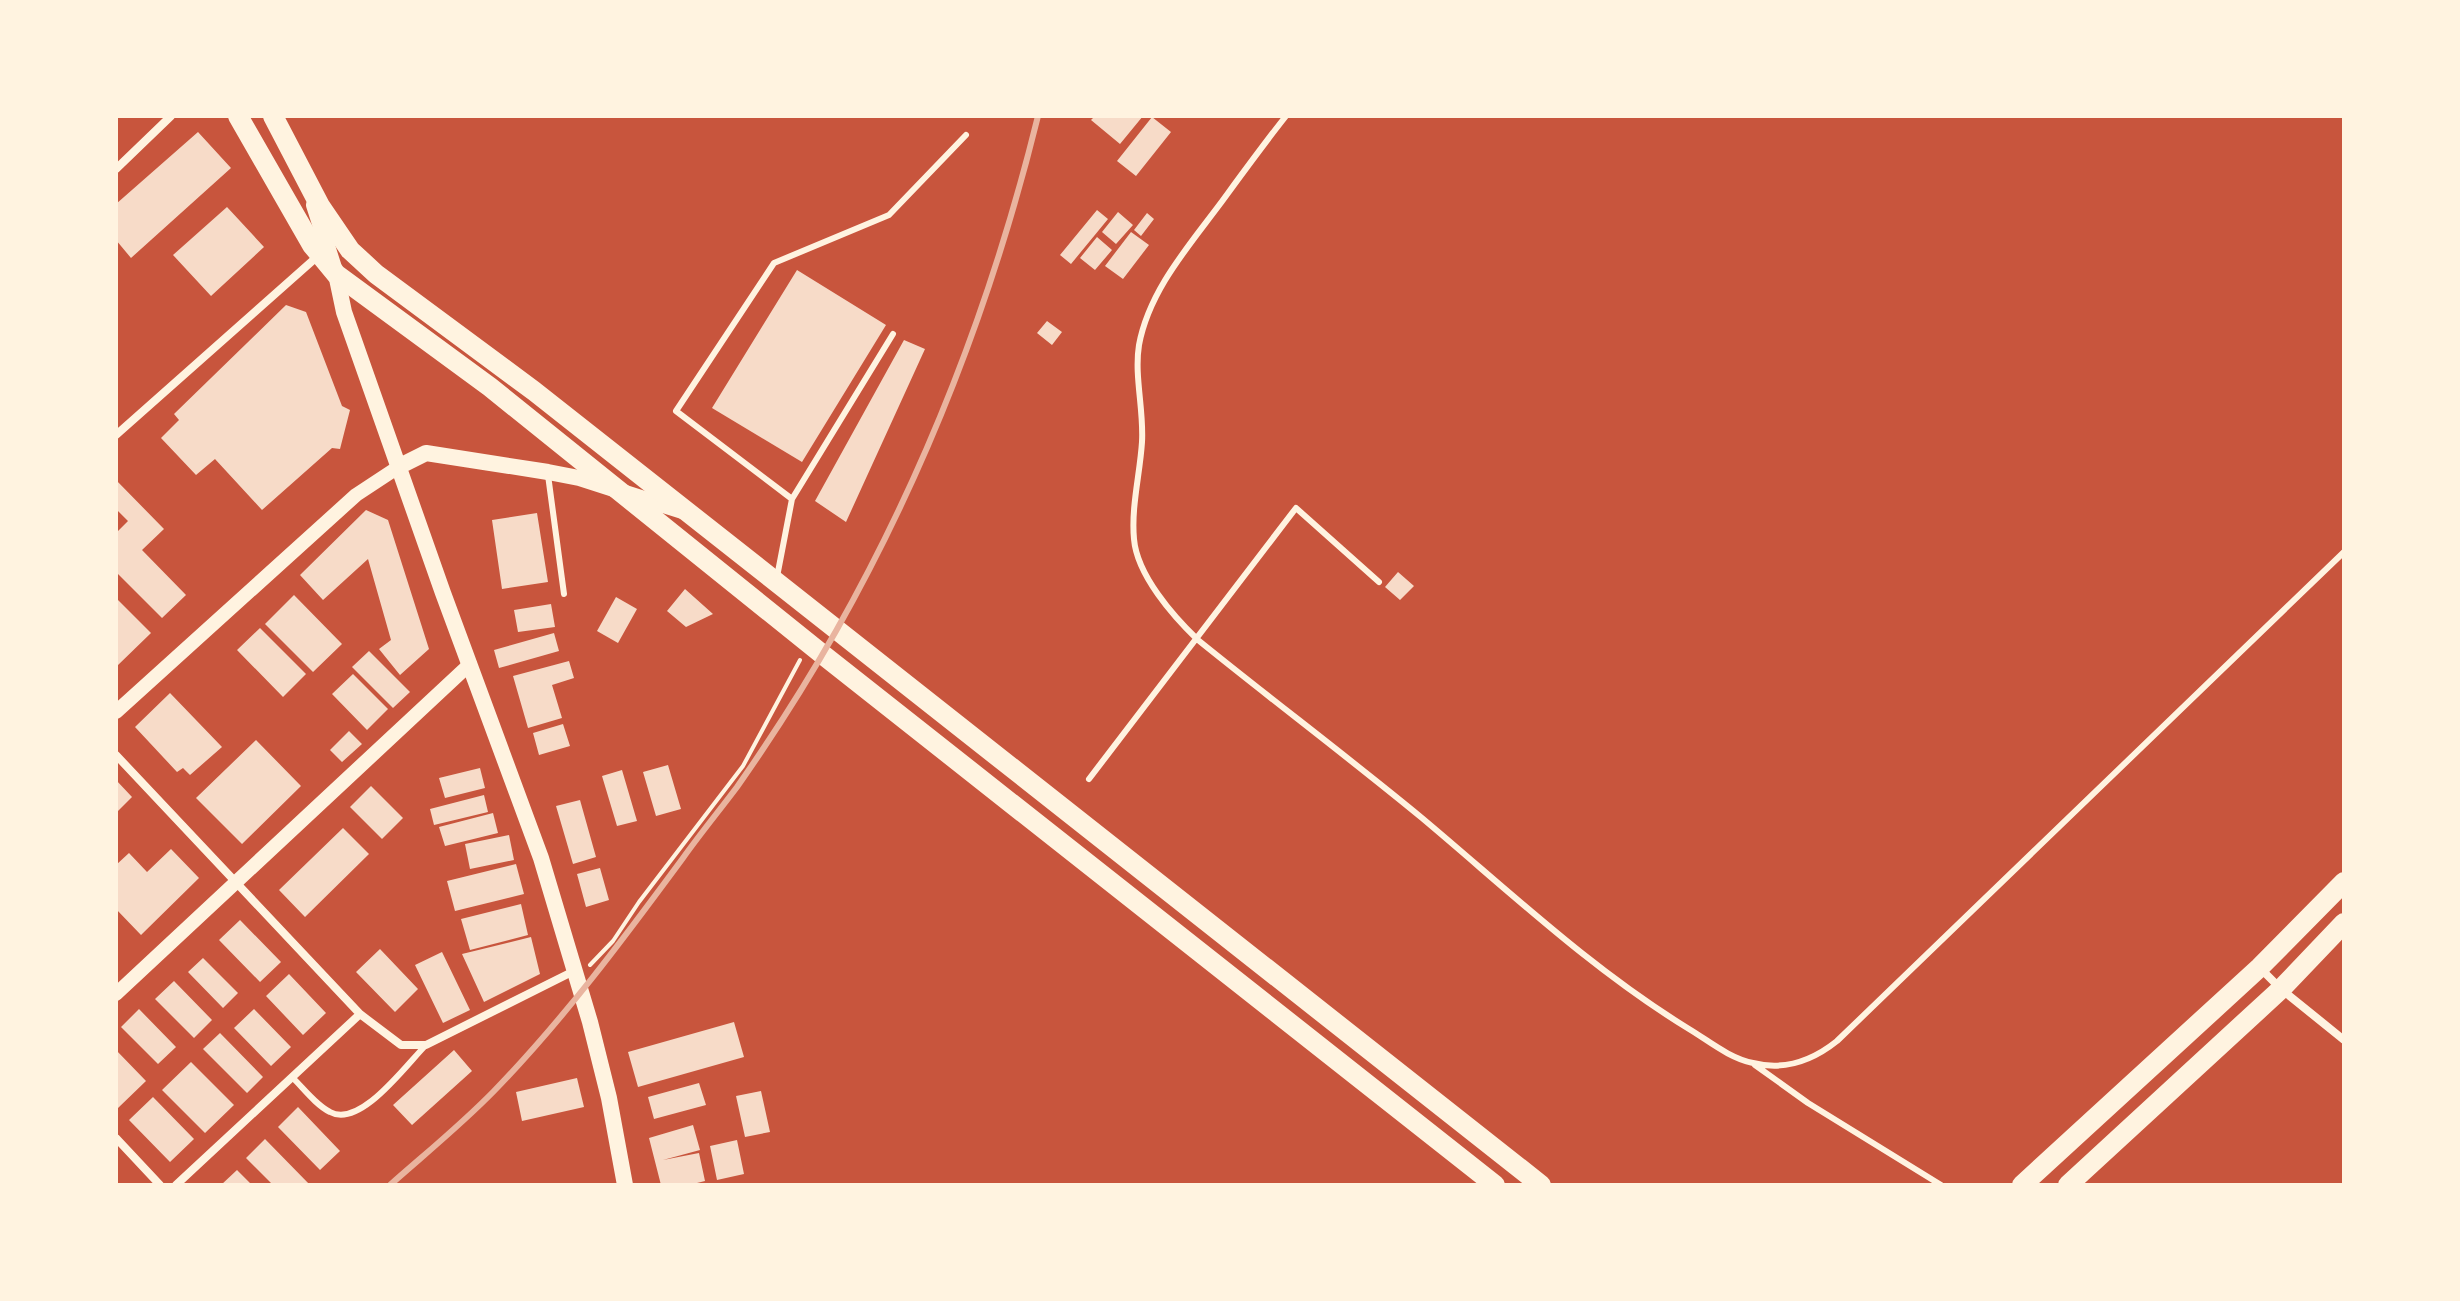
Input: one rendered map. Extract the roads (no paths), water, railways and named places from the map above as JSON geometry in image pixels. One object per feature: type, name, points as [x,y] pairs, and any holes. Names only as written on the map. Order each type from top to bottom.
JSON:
[{"type":"main road","points":[[238,116],[319,255],[336,274],[490,387],[809,644],[1495,1185]]},
{"type":"main road","points":[[273,116],[332,227],[350,250],[376,274],[534,391],[1541,1185]]},
{"type":"main road","points":[[307,183],[336,274],[344,312],[443,593],[536,843],[590,1022],[609,1098],[625,1185]]},
{"type":"main road","points":[[400,466],[426,453],[548,472],[579,478],[687,513]]},
{"type":"main road","points":[[2022,1185],[2260,967],[2344,882]]},
{"type":"main road","points":[[2068,1185],[2281,989],[2344,923]]},
{"type":"street","points":[[116,169],[171,116]]},
{"type":"street","points":[[116,435],[319,255]]},
{"type":"street","points":[[116,712],[356,495],[400,466]]},
{"type":"street","points":[[116,994],[470,664]]},
{"type":"street","points":[[116,755],[360,1014],[401,1045],[426,1045],[574,971]]},
{"type":"street","points":[[2260,967],[2281,989],[2344,1040]]},
{"type":"street","points":[[176,1185],[360,1014]]},
{"type":"street","points":[[116,1138],[160,1185]]},
{"type":"lane","points":[[1286,116],[1167,277],[1143,325],[1138,350],[1143,438],[1135,499],[1134,543],[1154,588],[1169,610],[1198,640],[1421,818],[1602,970],[1676,1021],[1726,1052],[1752,1063],[1768,1066],[1802,1062],[1821,1054],[1837,1041],[2344,552]]},
{"type":"lane","points":[[792,499],[676,411],[774,263],[889,215],[966,135]]},
{"type":"lane","points":[[776,583],[792,499],[893,334]]},
{"type":"lane","points":[[548,472],[564,594]]},
{"type":"lane","points":[[1089,779],[1296,508],[1379,582]]},
{"type":"lane","points":[[293,1078],[328,1111],[339,1116],[352,1115],[365,1108],[426,1045]]},
{"type":"lane","points":[[1752,1063],[1808,1103],[1941,1185]]},
{"type":"railway","points":[[390,1185],[482,1103],[569,1007],[737,787],[813,671],[900,508],[955,380],[1001,249],[1038,116]]}]
